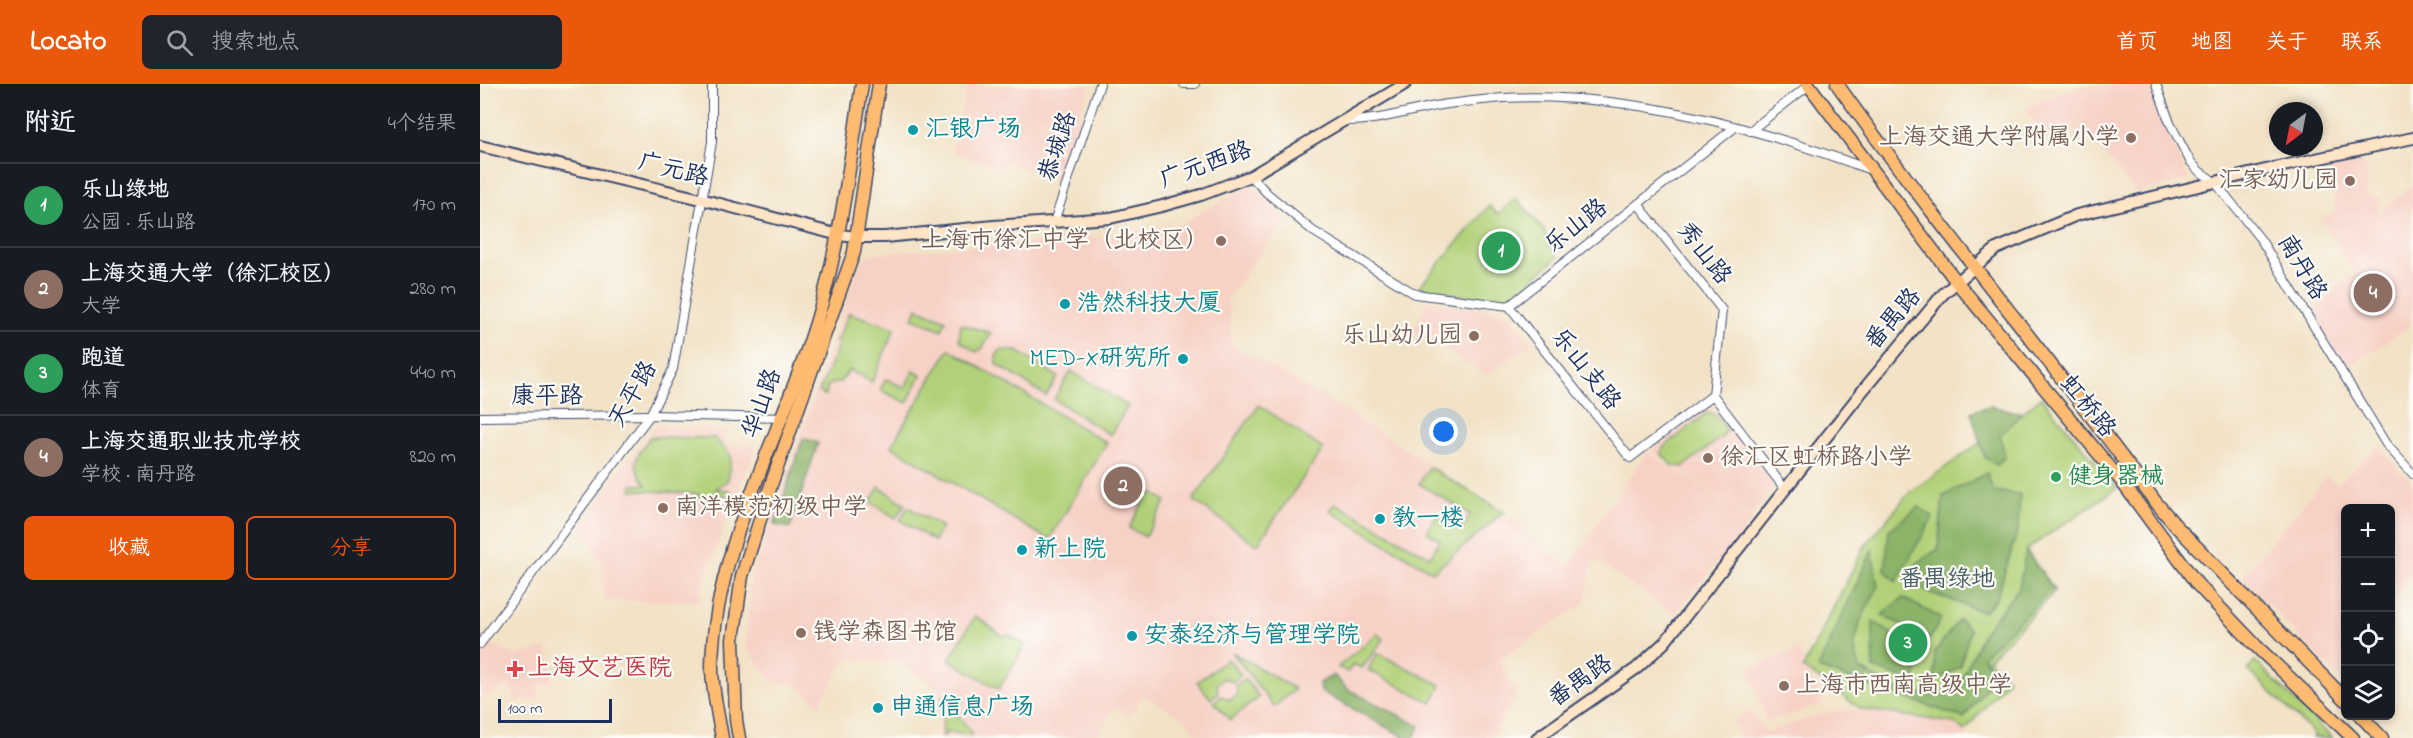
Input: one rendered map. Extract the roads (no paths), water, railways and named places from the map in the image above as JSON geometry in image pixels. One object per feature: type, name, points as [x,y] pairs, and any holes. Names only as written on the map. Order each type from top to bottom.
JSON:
[{"type":"main road","name":"华山路","points":[[722,738],[712,664],[720,591],[732,550],[817,321],[839,235],[862,84]]},
{"type":"main road","name":"华山路","points":[[739,738],[736,720],[733,640],[742,576],[854,252],[879,84]]},
{"type":"main road","name":"虹桥路","points":[[1837,84],[1887,154],[2175,525],[2341,695]]},
{"type":"main road","name":"虹桥路","points":[[1809,85],[1956,281],[2122,482],[2197,584],[2256,646],[2353,738]]},
{"type":"main road","points":[[2365,720],[2382,738]]},
{"type":"street","name":"天平路","points":[[480,644],[650,415],[673,369],[712,142],[712,84]]},
{"type":"street","name":"恭城路","points":[[1054,222],[1100,84]]},
{"type":"street","points":[[1184,84],[1196,84]]},
{"type":"street","name":"广元西路","points":[[857,237],[1110,218],[1201,195],[1251,176],[1405,84]]},
{"type":"street","name":"南丹路","points":[[2156,84],[2170,123],[2190,161],[2214,182],[2261,240],[2386,444],[2413,474]]},
{"type":"street","points":[[1750,131],[1809,85]]},
{"type":"street","points":[[1341,121],[1365,122],[1470,100],[1543,98],[1636,106],[1750,131],[1822,152],[1872,170]]},
{"type":"street","name":"乐山路","points":[[1509,306],[1734,128]]},
{"type":"street","name":"番禺路","points":[[1537,738],[1637,668],[1665,642],[1863,389],[1956,281],[1996,249],[2077,215],[2413,138]]},
{"type":"street","name":"广元路","points":[[480,146],[839,235],[857,237]]},
{"type":"street","points":[[1251,176],[1313,231],[1415,294],[1509,306]]},
{"type":"street","name":"秀山路","points":[[1638,204],[1722,310],[1713,395]]},
{"type":"street","name":"乐山支路","points":[[1509,306],[1630,458],[1713,395]]},
{"type":"street","points":[[1713,395],[1785,489]]},
{"type":"street","name":"康平路","points":[[480,417],[650,415],[781,417],[794,421]]},
{"type":"place","name":"汇银广场","points":[[913,130]]},
{"type":"place","name":"上海交通大学附属小学","points":[[2131,138]]},
{"type":"place","name":"汇家幼儿园","points":[[2350,181]]},
{"type":"place","name":"上海市徐汇中学（北校区）","points":[[1221,241]]},
{"type":"place","name":"乐山绿地","points":[[1501,251]]},
{"type":"place","name":"上海交通职业技术学校","points":[[2373,293]]},
{"type":"place","name":"浩然科技大厦","points":[[1065,304]]},
{"type":"place","name":"乐山幼儿园","points":[[1474,336]]},
{"type":"place","name":"MED-X研究所","points":[[1183,359]]},
{"type":"place","name":"徐汇区虹桥路小学","points":[[1708,458]]},
{"type":"place","name":"健身器械","points":[[2056,477]]},
{"type":"place","name":"上海交通大学（徐汇校区）","points":[[1123,486]]},
{"type":"place","name":"南洋模范初级中学","points":[[663,508]]},
{"type":"place","name":"教一楼","points":[[1380,519]]},
{"type":"place","name":"新上院","points":[[1022,550]]},
{"type":"place","name":"钱学森图书馆","points":[[801,633]]},
{"type":"place","name":"安泰经济与管理学院","points":[[1132,636]]},
{"type":"place","name":"跑道","points":[[1908,643]]},
{"type":"place","name":"上海文艺医院","points":[[515,669]]},
{"type":"place","name":"上海市西南高级中学","points":[[1784,686]]},
{"type":"place","name":"申通信息广场","points":[[878,708]]},
{"type":"park label","name":"番禺绿地","points":[[1947,580]]}]
